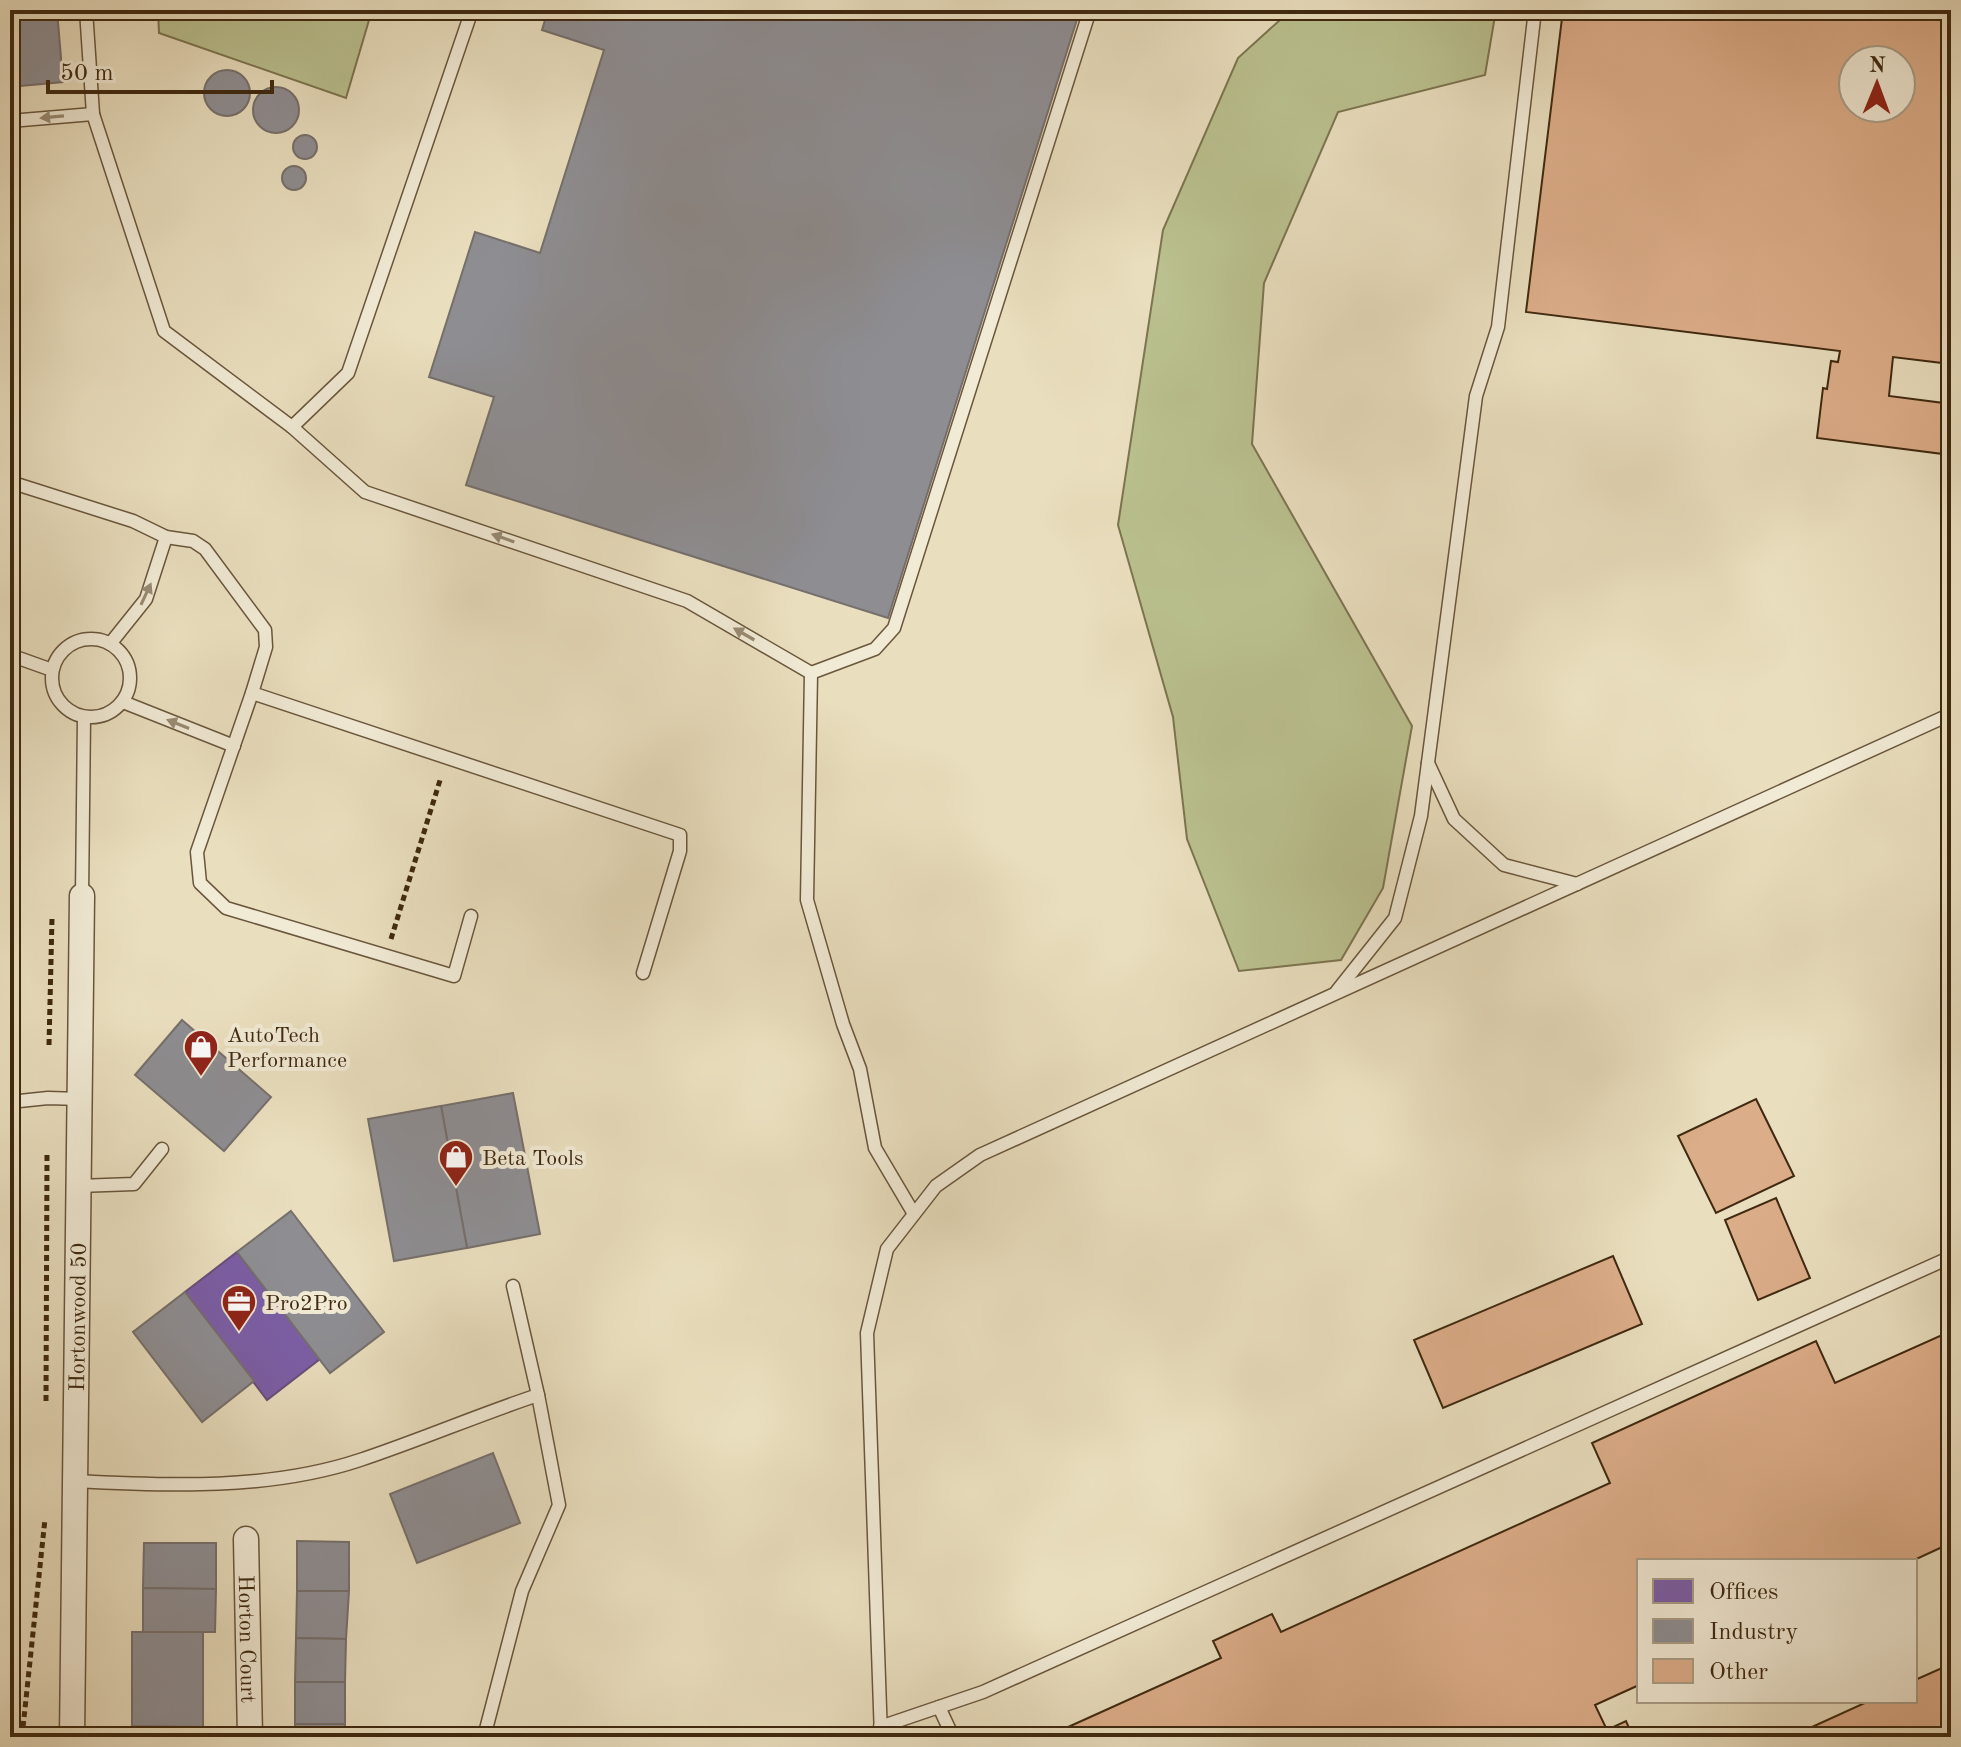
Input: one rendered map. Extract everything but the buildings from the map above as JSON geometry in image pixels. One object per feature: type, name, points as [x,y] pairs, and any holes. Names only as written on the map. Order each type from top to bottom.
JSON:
[{"type":"street","name":"Hortonwood 50","points":[[72,1737],[82,896]]},
{"type":"street","name":"Horton Court","points":[[246,1539],[250,1737]]},
{"type":"lane","points":[[86,10],[93,114],[164,331],[292,427],[365,492],[687,601],[811,673]]},
{"type":"lane","points":[[292,427],[348,373],[472,10]]},
{"type":"lane","points":[[811,673],[875,649],[894,628],[1090,10]]},
{"type":"lane","points":[[1335,994],[1395,918],[1421,816],[1476,396],[1498,327],[1535,10]]},
{"type":"lane","points":[[10,121],[93,114]]},
{"type":"lane","points":[[10,482],[133,521],[166,537],[193,541],[205,549],[265,630],[266,647],[252,693],[197,852],[200,883],[226,908],[454,976],[471,916]]},
{"type":"lane","points":[[110,644],[146,599],[166,537]]},
{"type":"lane","points":[[86,639],[110,644],[121,652],[128,664],[131,677],[129,690],[123,702],[106,715],[84,717],[72,714],[62,706],[51,683],[52,670],[64,649],[75,642],[86,639]]},
{"type":"lane","points":[[10,655],[52,670]]},
{"type":"lane","points":[[811,673],[807,900],[843,1024],[860,1069],[875,1148],[914,1214]]},
{"type":"lane","points":[[252,693],[680,835],[680,851],[643,973]]},
{"type":"lane","points":[[123,702],[234,746]]},
{"type":"lane","points":[[1951,714],[980,1155],[936,1186],[887,1249],[867,1333],[881,1732],[983,1692],[1948,1258],[1951,1274]]},
{"type":"lane","points":[[82,896],[84,717]]},
{"type":"lane","points":[[1428,763],[1454,819],[1504,865],[1577,884]]},
{"type":"lane","points":[[10,1102],[80,1099]]},
{"type":"lane","points":[[78,1186],[134,1184],[162,1149]]},
{"type":"lane","points":[[484,1737],[522,1591],[559,1505],[513,1286]]},
{"type":"lane","points":[[74,1481],[138,1484],[267,1480],[358,1461],[538,1395]]},
{"type":"lane","points":[[939,1707],[953,1737]]},
{"type":"path","points":[[386,956],[447,758]]},
{"type":"path","points":[[46,1411],[47,1152]]},
{"type":"path","points":[[22,1737],[45,1516]]},
{"type":"green space","points":[[158,10],[372,10],[346,98],[159,33]]},
{"type":"green space","points":[[1291,10],[1496,10],[1485,75],[1338,112],[1264,283],[1252,444],[1412,726],[1383,888],[1341,960],[1239,971],[1187,839],[1173,717],[1118,525],[1163,230],[1238,58]]},
{"type":"place","name":"AutoTech Performance","points":[[201,1078]]},
{"type":"place","name":"Beta Tools","points":[[456,1188]]},
{"type":"place","name":"Pro2Pro","points":[[239,1333]]}]
